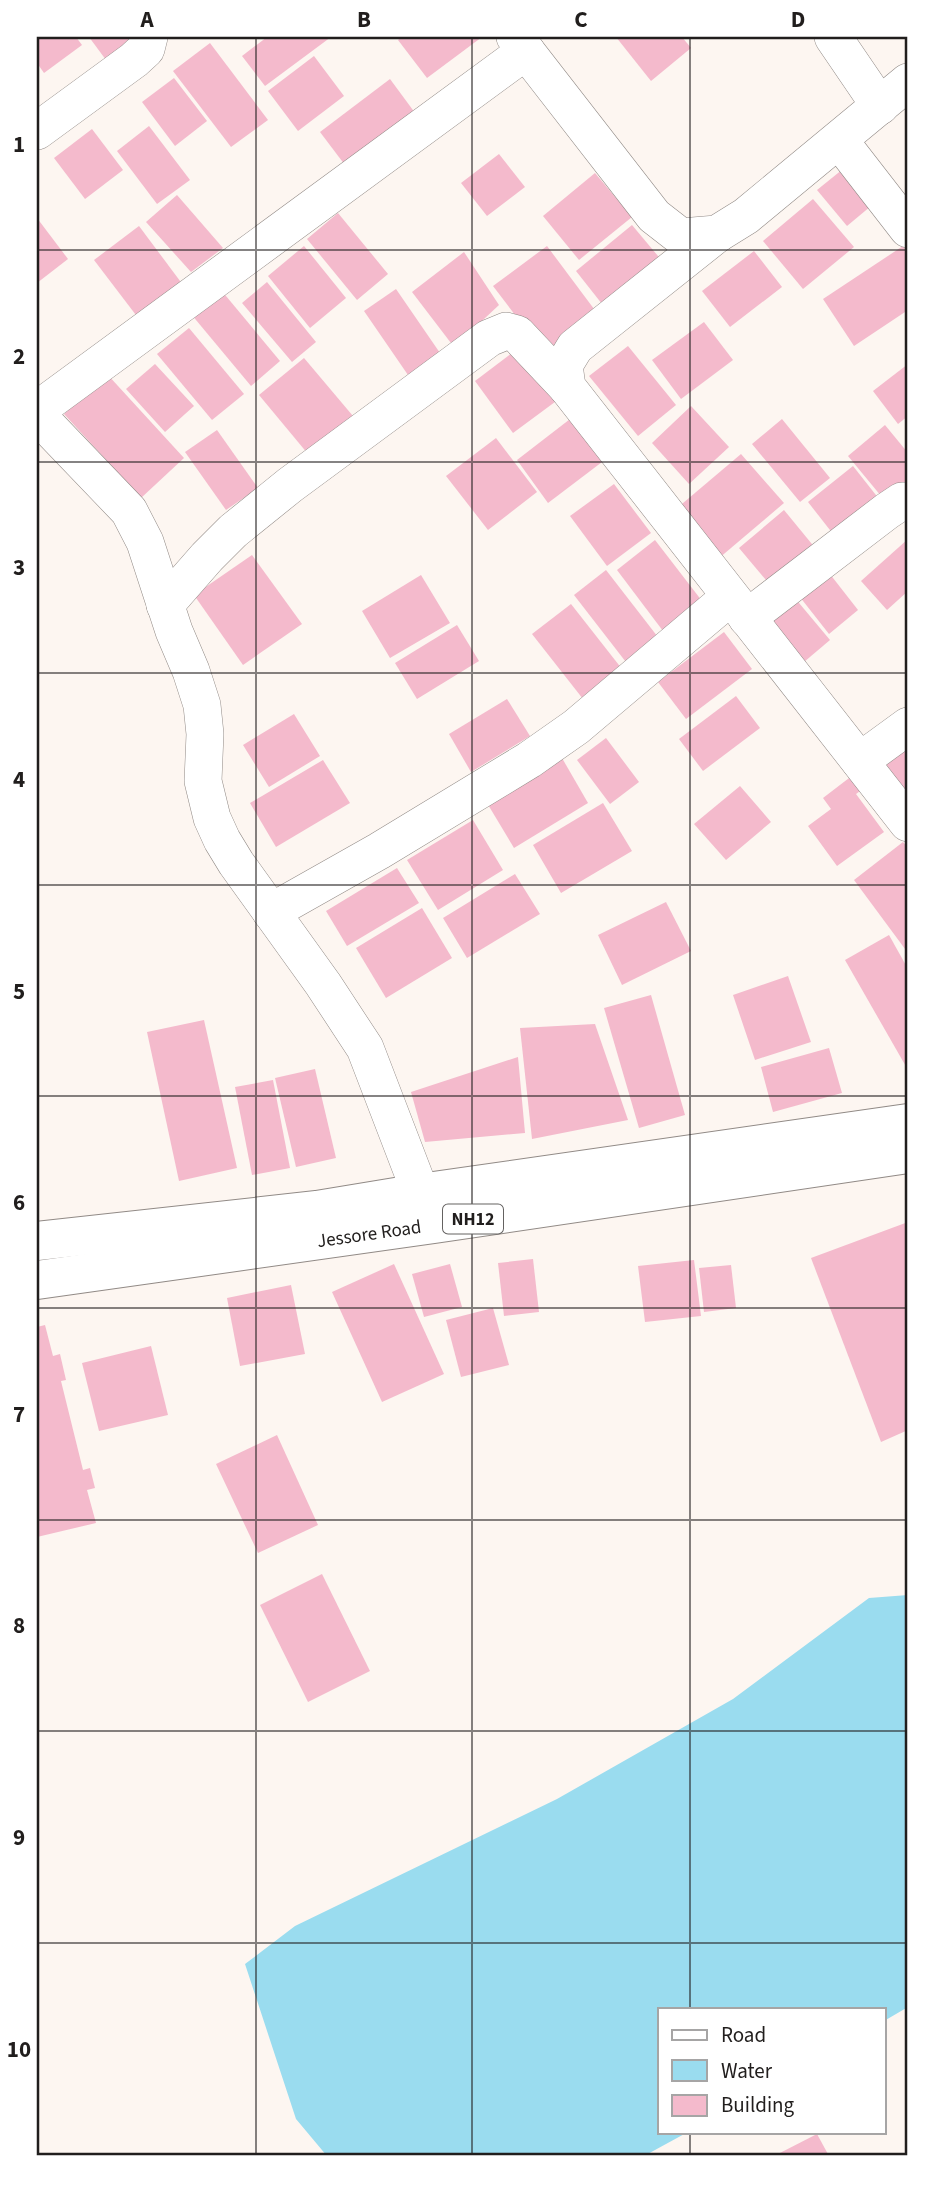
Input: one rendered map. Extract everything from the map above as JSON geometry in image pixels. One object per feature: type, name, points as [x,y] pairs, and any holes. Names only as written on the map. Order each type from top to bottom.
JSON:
[{"type":"highway","name":"NH12","points":[[37,1241],[317,1210],[427,1209],[908,1123]]},
{"type":"highway","name":"Jessore Road","points":[[37,1280],[427,1209],[908,1154]]},
{"type":"street","points":[[37,131],[134,60],[146,49],[149,37]]},
{"type":"street","points":[[833,37],[880,106]]},
{"type":"street","points":[[427,1209],[365,1048],[351,1024],[236,863],[212,818],[203,781],[205,734],[202,705],[145,542],[129,512],[37,412],[520,44],[654,216],[681,237],[718,234]]},
{"type":"street","points":[[567,387],[564,365],[575,347],[718,234],[746,216],[908,82]]},
{"type":"street","points":[[839,140],[908,229]]},
{"type":"street","points":[[165,605],[207,556],[233,531],[290,485],[489,338],[506,331],[517,334],[567,387],[908,823]]},
{"type":"street","points":[[271,912],[529,760],[738,608],[902,501],[908,500]]},
{"type":"street","points":[[860,761],[908,726]]},
{"type":"water","points":[[908,1595],[908,2007],[886,2020],[886,2008],[658,2008],[658,2134],[684,2134],[644,2156],[327,2156],[296,2119],[245,1964],[295,1926],[557,1799],[733,1699],[869,1598]]},
{"type":"building","points":[[37,37],[76,37],[82,45],[44,73],[37,63]]},
{"type":"building","points":[[89,37],[137,37],[109,64]]},
{"type":"building","points":[[267,37],[331,37],[265,86],[242,56]]},
{"type":"building","points":[[402,37],[482,37],[427,78],[398,40]]},
{"type":"building","points":[[616,37],[682,37],[691,48],[651,81]]},
{"type":"building","points":[[210,43],[268,120],[231,147],[173,71]]},
{"type":"building","points":[[314,56],[344,96],[298,131],[268,91]]},
{"type":"building","points":[[174,78],[207,121],[175,146],[142,102]]},
{"type":"building","points":[[390,79],[421,121],[351,173],[320,132]]},
{"type":"building","points":[[149,126],[190,180],[157,204],[117,151]]},
{"type":"building","points":[[92,129],[123,170],[85,199],[54,158]]},
{"type":"building","points":[[499,154],[525,187],[487,216],[461,183]]},
{"type":"building","points":[[848,165],[877,201],[847,226],[817,190]]},
{"type":"building","points":[[595,173],[632,217],[579,260],[543,216]]},
{"type":"building","points":[[177,195],[223,248],[191,272],[146,222]]},
{"type":"building","points":[[813,199],[854,247],[803,289],[763,241]]},
{"type":"building","points":[[338,213],[388,274],[357,300],[307,239]]},
{"type":"building","points":[[37,218],[68,259],[37,283]]},
{"type":"building","points":[[632,225],[663,262],[606,309],[576,271]]},
{"type":"building","points":[[139,226],[186,289],[142,323],[94,260]]},
{"type":"building","points":[[304,246],[346,298],[310,328],[268,276]]},
{"type":"building","points":[[547,246],[600,317],[547,357],[493,286]]},
{"type":"building","points":[[903,246],[908,253],[908,310],[854,346],[823,299]]},
{"type":"building","points":[[754,251],[782,287],[730,327],[702,291]]},
{"type":"building","points":[[464,252],[499,305],[454,347],[412,292]]},
{"type":"building","points":[[267,282],[316,342],[292,362],[242,303]]},
{"type":"building","points":[[396,289],[440,353],[408,375],[364,311]]},
{"type":"building","points":[[221,290],[280,361],[251,386],[191,314]]},
{"type":"building","points":[[704,322],[733,360],[681,399],[652,360]]},
{"type":"building","points":[[189,328],[244,394],[212,420],[157,354]]},
{"type":"building","points":[[628,346],[676,405],[638,436],[589,376]]},
{"type":"building","points":[[520,347],[559,399],[513,433],[475,381]]},
{"type":"building","points":[[304,358],[358,422],[313,460],[259,395]]},
{"type":"building","points":[[155,364],[194,406],[165,432],[126,389]]},
{"type":"building","points":[[908,364],[908,416],[898,424],[873,391]]},
{"type":"building","points":[[107,374],[184,458],[141,498],[64,414]]},
{"type":"building","points":[[691,406],[729,447],[689,484],[652,443]]},
{"type":"building","points":[[574,416],[606,459],[548,503],[517,460]]},
{"type":"building","points":[[782,419],[830,478],[800,502],[752,444]]},
{"type":"building","points":[[885,425],[908,453],[908,484],[886,502],[848,456]]},
{"type":"building","points":[[217,430],[258,488],[226,510],[185,452]]},
{"type":"building","points":[[496,438],[537,492],[488,530],[446,476]]},
{"type":"building","points":[[741,454],[784,503],[718,559],[676,509]]},
{"type":"building","points":[[853,466],[883,504],[837,539],[808,502]]},
{"type":"building","points":[[614,484],[651,533],[607,566],[570,516]]},
{"type":"building","points":[[784,510],[816,549],[771,586],[739,548]]},
{"type":"building","points":[[908,539],[908,591],[887,610],[861,581]]},
{"type":"building","points":[[655,540],[702,601],[663,631],[617,570]]},
{"type":"building","points":[[252,555],[302,624],[243,665],[194,595]]},
{"type":"building","points":[[826,569],[858,610],[829,634],[796,592]]},
{"type":"building","points":[[606,570],[661,641],[629,666],[574,595]]},
{"type":"building","points":[[421,575],[450,623],[390,658],[362,611]]},
{"type":"building","points":[[794,597],[830,640],[804,662],[768,619]]},
{"type":"building","points":[[571,604],[622,669],[583,699],[532,634]]},
{"type":"building","points":[[457,625],[479,661],[417,699],[395,663]]},
{"type":"building","points":[[724,632],[752,669],[686,719],[658,682]]},
{"type":"building","points":[[736,696],[760,728],[703,771],[679,739]]},
{"type":"building","points":[[507,699],[530,736],[471,772],[449,734]]},
{"type":"building","points":[[294,714],[320,756],[269,787],[243,745]]},
{"type":"building","points":[[606,738],[639,782],[610,804],[577,760]]},
{"type":"building","points":[[908,743],[908,810],[876,769]]},
{"type":"building","points":[[562,758],[588,803],[514,848],[487,803]]},
{"type":"building","points":[[323,760],[350,803],[276,847],[250,803]]},
{"type":"building","points":[[853,775],[863,789],[856,794],[884,832],[837,866],[808,826],[831,809],[823,798]]},
{"type":"building","points":[[740,786],[771,822],[726,860],[694,824]]},
{"type":"building","points":[[603,803],[632,851],[561,893],[533,845]]},
{"type":"building","points":[[473,820],[503,870],[438,910],[407,860]]},
{"type":"building","points":[[903,842],[908,848],[908,953],[854,880]]},
{"type":"building","points":[[397,868],[419,903],[347,946],[326,911]]},
{"type":"building","points":[[515,874],[540,914],[467,958],[443,918]]},
{"type":"building","points":[[666,902],[691,951],[622,985],[598,935]]},
{"type":"building","points":[[422,908],[452,958],[386,998],[356,948]]},
{"type":"building","points":[[889,935],[908,969],[908,1070],[845,960]]},
{"type":"building","points":[[788,976],[811,1042],[755,1060],[733,995]]},
{"type":"building","points":[[651,995],[685,1115],[639,1128],[604,1008]]},
{"type":"building","points":[[204,1020],[237,1168],[179,1181],[147,1032]]},
{"type":"building","points":[[595,1024],[628,1120],[532,1139],[520,1028]]},
{"type":"building","points":[[829,1048],[842,1093],[773,1112],[761,1067]]},
{"type":"building","points":[[518,1057],[525,1133],[425,1142],[411,1092]]},
{"type":"building","points":[[315,1069],[336,1158],[296,1167],[275,1078]]},
{"type":"building","points":[[273,1080],[290,1168],[252,1175],[235,1087]]},
{"type":"building","points":[[908,1222],[908,1430],[881,1442],[811,1258]]},
{"type":"building","points":[[533,1259],[539,1312],[504,1316],[498,1263]]},
{"type":"building","points":[[694,1260],[701,1316],[645,1322],[638,1266]]},
{"type":"building","points":[[394,1264],[444,1374],[382,1402],[332,1292]]},
{"type":"building","points":[[450,1264],[462,1307],[424,1317],[412,1274]]},
{"type":"building","points":[[731,1265],[736,1308],[704,1312],[699,1268]]},
{"type":"building","points":[[291,1285],[305,1354],[240,1366],[227,1298]]},
{"type":"building","points":[[493,1308],[509,1365],[461,1377],[446,1320]]},
{"type":"building","points":[[45,1325],[53,1356],[60,1354],[66,1380],[61,1381],[83,1470],[90,1468],[95,1488],[87,1490],[96,1523],[37,1537],[37,1327]]},
{"type":"building","points":[[151,1346],[168,1415],[99,1431],[82,1363]]},
{"type":"building","points":[[277,1435],[318,1525],[258,1553],[216,1464]]},
{"type":"building","points":[[322,1574],[370,1671],[308,1702],[260,1605]]},
{"type":"building","points":[[817,2134],[829,2156],[774,2156]]}]
